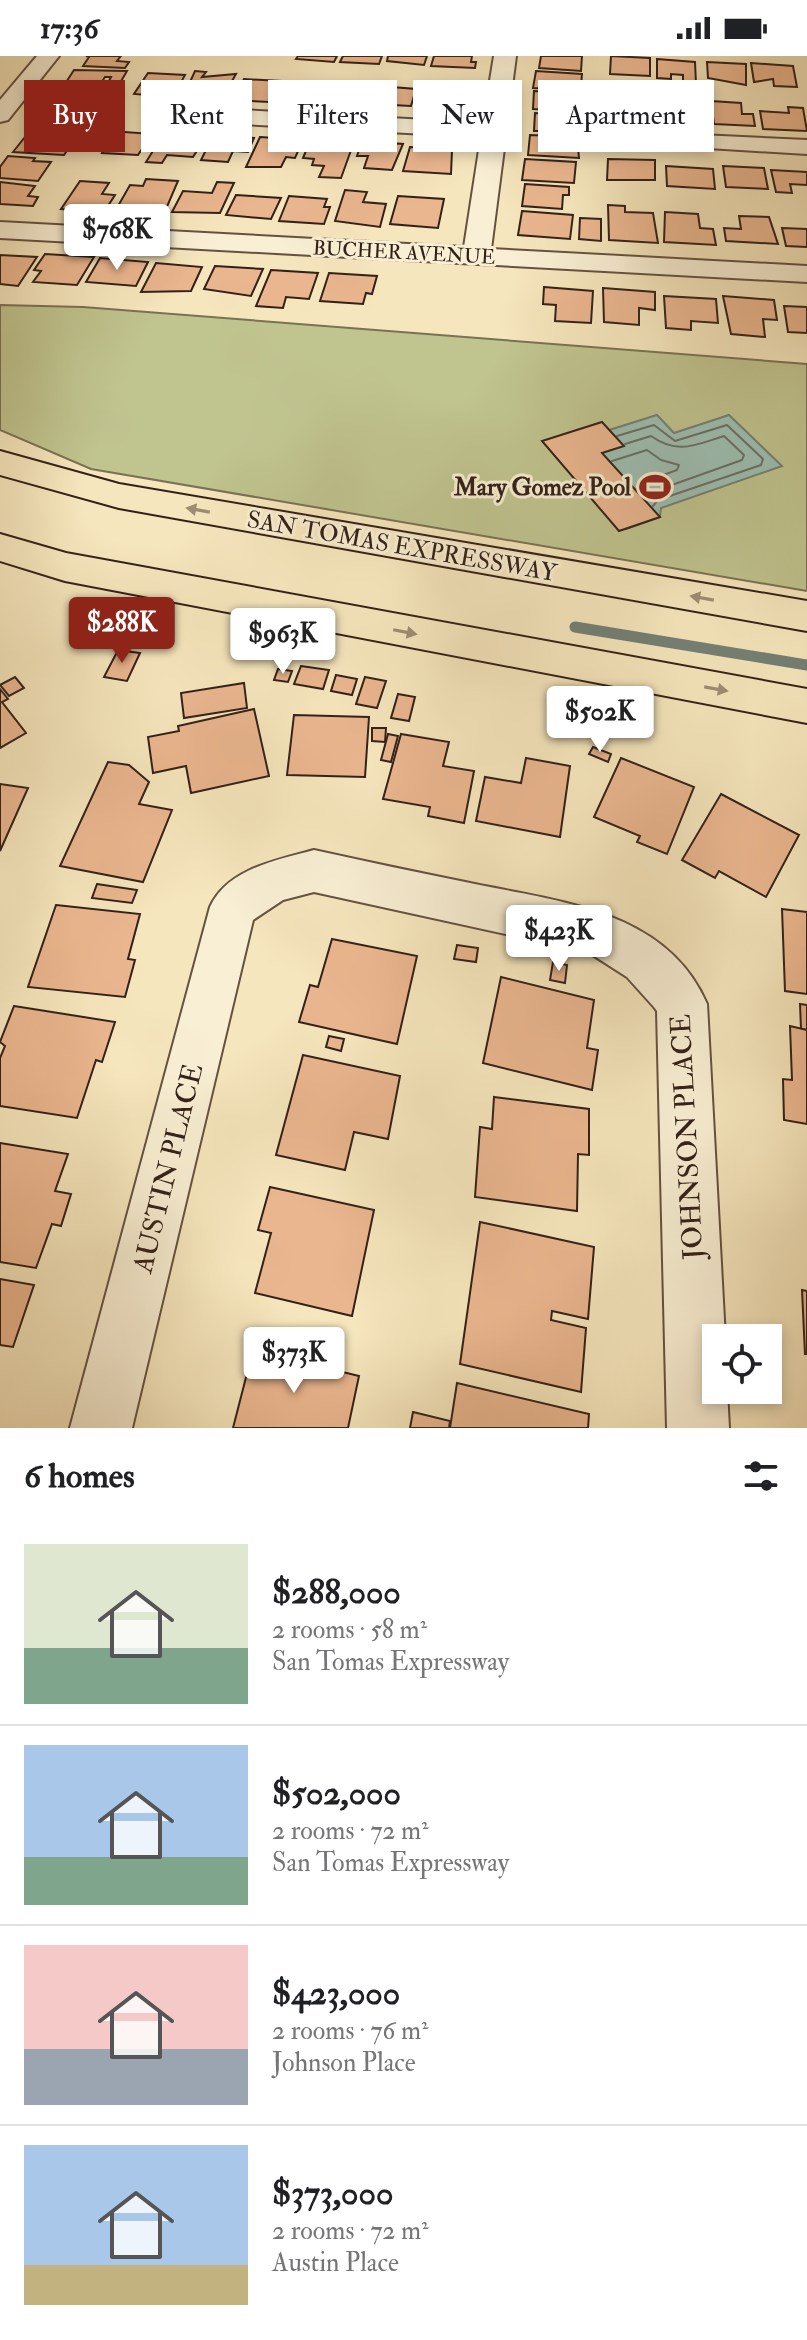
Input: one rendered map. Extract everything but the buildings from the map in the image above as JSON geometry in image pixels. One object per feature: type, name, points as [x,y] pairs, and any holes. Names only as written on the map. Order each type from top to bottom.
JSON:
[{"type":"highway","name":"SAN TOMAS EXPRESSWAY","points":[[0,463],[119,496],[807,616]]},
{"type":"highway","points":[[0,550],[65,567],[807,706]]},
{"type":"street","points":[[0,115],[48,56]]},
{"type":"street","points":[[501,80],[505,56]]},
{"type":"street","points":[[252,118],[413,127]]},
{"type":"street","points":[[714,143],[807,147]]},
{"type":"street","points":[[476,255],[489,152]]},
{"type":"street","name":"BUCHER AVENUE","points":[[0,230],[807,274]]},
{"type":"street","name":"JOHNSON PLACE","points":[[233,907],[271,882],[314,871],[595,931],[632,948],[660,975],[682,1004],[698,1428]]},
{"type":"street","name":"AUSTIN PLACE","points":[[101,1428],[233,907]]},
{"type":"green space","points":[[0,305],[83,307],[807,364],[807,591],[91,469],[0,430]]},
{"type":"water","name":"Mary Gomez Pool","points":[[657,415],[674,433],[729,415],[782,466],[661,508],[660,517],[626,529],[555,447]]},
{"type":"waterway","points":[[575,627],[807,665]]},
{"type":"place","name":"Mary Gomez Pool","points":[[655,487]]}]
